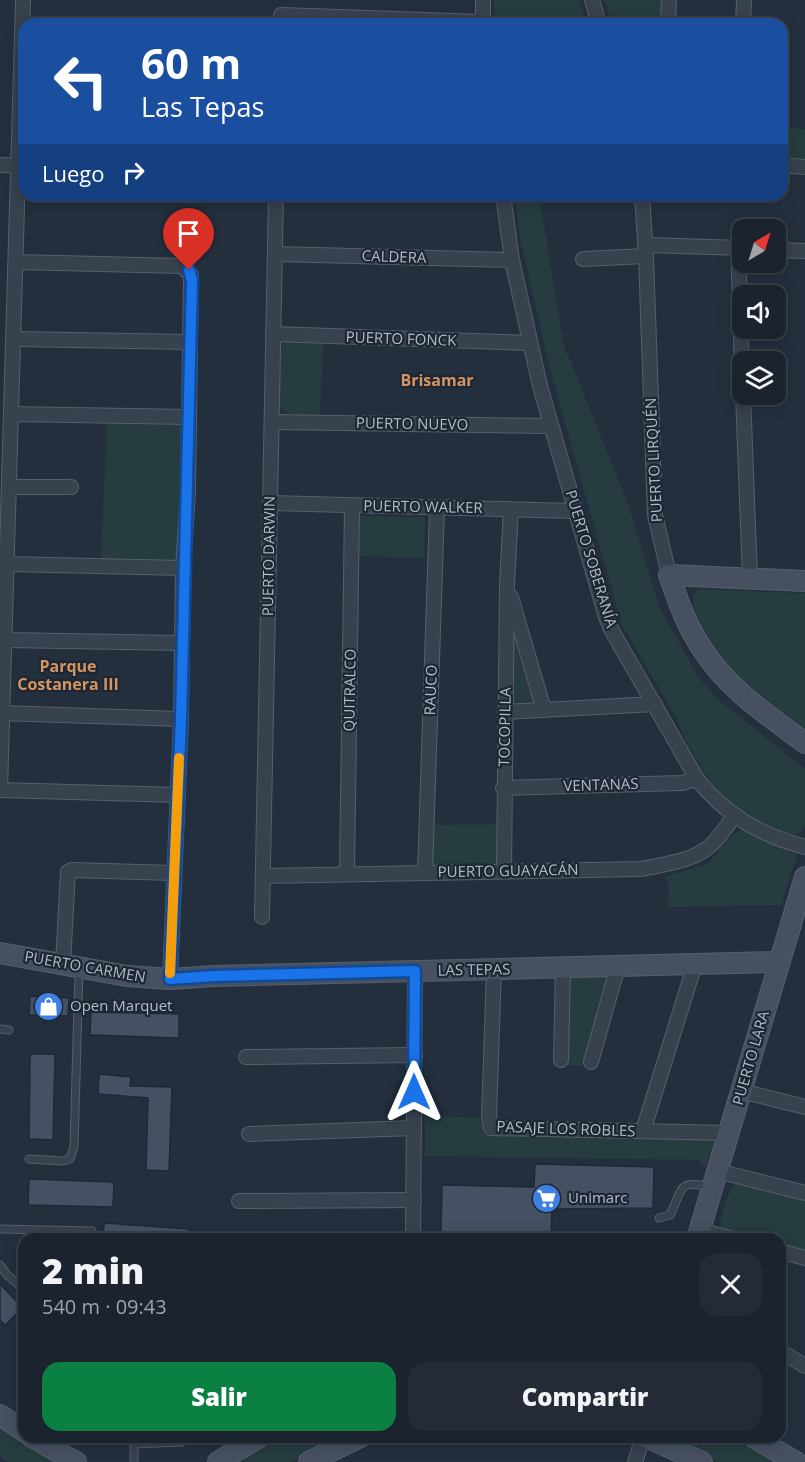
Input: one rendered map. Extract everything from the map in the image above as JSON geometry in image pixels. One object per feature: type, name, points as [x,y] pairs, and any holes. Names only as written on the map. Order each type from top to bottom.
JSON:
[{"type":"street","points":[[23,0],[23,18]]},
{"type":"street","points":[[281,0],[281,18]]},
{"type":"street","points":[[482,18],[483,0]]},
{"type":"street","points":[[592,0],[597,18]]},
{"type":"street","points":[[668,18],[669,0]]},
{"type":"street","points":[[743,18],[744,0]]},
{"type":"street","points":[[0,165],[18,166]]},
{"type":"street","points":[[788,166],[805,167]]},
{"type":"street","points":[[19,201],[10,471],[5,487],[4,539],[7,564],[3,616],[5,640],[0,790],[178,795]]},
{"type":"street","name":"PUERTO DARWIN","points":[[262,917],[276,201]]},
{"type":"street","name":"PUERTO SOBERANÍA","points":[[504,201],[512,260],[529,343],[551,426],[612,631],[698,779],[716,800],[734,816],[754,828],[774,838],[805,847]]},
{"type":"street","name":"PUERTO LIRQUÉN","points":[[642,201],[655,515],[669,575],[686,621],[713,664],[739,691],[805,743]]},
{"type":"street","points":[[584,259],[646,250],[732,248]]},
{"type":"street","points":[[786,250],[805,251]]},
{"type":"street","name":"CALDERA","points":[[276,254],[512,260]]},
{"type":"street","points":[[16,262],[182,266],[189,270],[192,280],[181,719],[170,979]]},
{"type":"street","points":[[740,273],[742,351]]},
{"type":"street","name":"PUERTO FONCK","points":[[273,334],[529,343]]},
{"type":"street","points":[[14,339],[190,342]]},
{"type":"street","points":[[743,405],[750,578]]},
{"type":"street","points":[[11,414],[189,417]]},
{"type":"street","name":"PUERTO NUEVO","points":[[272,422],[551,426]]},
{"type":"street","points":[[5,487],[71,487]]},
{"type":"street","name":"PUERTO WALKER","points":[[270,503],[576,511]]},
{"type":"street","name":"QUITRALCO","points":[[346,874],[352,506]]},
{"type":"street","name":"RAUCO","points":[[425,873],[437,508]]},
{"type":"street","name":"TOCOPILLA","points":[[504,871],[503,788],[507,584],[512,509]]},
{"type":"street","points":[[7,564],[183,568]]},
{"type":"street","points":[[669,575],[805,581]]},
{"type":"street","name":"TOCOPILLA","points":[[507,584],[544,710]]},
{"type":"street","points":[[5,640],[182,643]]},
{"type":"street","points":[[505,712],[655,704]]},
{"type":"street","points":[[1,713],[181,719]]},
{"type":"street","name":"VENTANAS","points":[[503,788],[682,783],[698,779]]},
{"type":"street","name":"PUERTO GUAYACÁN","points":[[263,876],[641,869],[700,853],[712,845],[734,816]]},
{"type":"street","points":[[71,965],[68,872],[72,870],[174,873]]},
{"type":"street","name":"PUERTO LARA","points":[[698,1233],[805,877]]},
{"type":"street","name":"PUERTO CARMEN","points":[[0,953],[127,976],[170,979]]},
{"type":"street","name":"LAS TEPAS","points":[[170,979],[778,962]]},
{"type":"street","points":[[643,1131],[695,964]]},
{"type":"street","points":[[591,1062],[618,966]]},
{"type":"street","points":[[561,1060],[562,967]]},
{"type":"street","name":"PASAJE LOS ROBLES","points":[[494,969],[489,1116],[491,1128],[729,1133]]},
{"type":"street","points":[[413,1233],[415,971]]},
{"type":"street","points":[[246,1057],[415,1055]]},
{"type":"street","points":[[741,1091],[805,1107]]},
{"type":"street","points":[[249,1134],[414,1128]]},
{"type":"street","points":[[715,1179],[805,1193]]},
{"type":"street","points":[[239,1201],[414,1200]]},
{"type":"street","points":[[786,1253],[805,1258]]},
{"type":"street","points":[[786,1355],[805,1366]]},
{"type":"street","points":[[0,1415],[18,1427]]},
{"type":"street","points":[[42,1443],[69,1460]]},
{"type":"street","points":[[228,1459],[251,1443]]},
{"type":"street","points":[[309,1462],[333,1457],[352,1443]]},
{"type":"street","points":[[635,1462],[643,1443]]},
{"type":"street","points":[[659,1443],[702,1462]]},
{"type":"street","points":[[763,1443],[796,1462]]},
{"type":"lane","points":[[28,1159],[63,1161],[70,1158],[74,1147],[71,965]]},
{"type":"lane","points":[[0,1029],[9,1029]]},
{"type":"lane","points":[[659,1218],[670,1215],[684,1186],[715,1179]]},
{"type":"lane","points":[[0,1229],[93,1231]]},
{"type":"lane","points":[[0,1265],[18,1284]]},
{"type":"lane","points":[[134,1443],[134,1462]]},
{"type":"green space","points":[[494,0],[579,0],[585,18],[495,18]]},
{"type":"green space","points":[[605,0],[662,0],[662,18],[610,18]]},
{"type":"green space","points":[[788,128],[805,129],[805,159],[788,158]]},
{"type":"green space","points":[[516,201],[540,201],[563,343],[629,506],[659,606],[698,677],[720,701],[805,769],[805,827],[799,833],[784,833],[761,823],[737,808],[717,789],[700,765],[676,717],[622,625],[550,369],[520,238]]},
{"type":"green space","points":[[286,342],[323,344],[320,414],[291,414],[282,409],[279,404],[281,350],[282,344]]},
{"type":"green space","points":[[107,420],[180,423],[182,427],[181,527],[178,560],[174,563],[101,562]]},
{"type":"green space","points":[[357,516],[425,517],[424,558],[355,556]]},
{"type":"green space","points":[[699,589],[805,593],[805,729],[747,683],[722,657],[711,642],[695,611],[693,595]]},
{"type":"green space","points":[[511,609],[538,701],[535,706],[511,703]]},
{"type":"green space","points":[[499,824],[499,863],[431,864],[431,825]]},
{"type":"green space","points":[[742,829],[797,855],[781,905],[668,907],[669,884],[664,877],[709,863],[732,835]]},
{"type":"green space","points":[[610,974],[586,1066],[567,1065],[566,979],[568,976]]},
{"type":"green space","points":[[425,1116],[483,1118],[484,1133],[487,1135],[705,1138],[711,1139],[714,1144],[706,1165],[700,1165],[701,1160],[425,1156]]},
{"type":"green space","points":[[737,1182],[805,1199],[805,1255],[786,1250],[786,1233],[728,1233],[719,1230],[727,1197]]},
{"type":"green space","points":[[0,1422],[18,1434],[18,1443],[31,1443],[49,1455],[52,1462],[9,1462],[0,1456]]},
{"type":"green space","points":[[262,1443],[329,1443],[291,1462],[243,1462],[243,1458]]},
{"type":"green space","points":[[680,1443],[751,1443],[785,1462],[719,1462]]},
{"type":"building","name":"Open Marquet","points":[[30,996],[69,998],[68,1016],[29,1015]]},
{"type":"building","points":[[91,1012],[179,1014],[179,1038],[90,1035]]},
{"type":"building","points":[[30,1054],[55,1054],[53,1140],[29,1139]]},
{"type":"building","points":[[99,1074],[131,1077],[130,1086],[172,1087],[169,1171],[146,1170],[148,1098],[98,1094]]},
{"type":"building","name":"Unimarc","points":[[535,1164],[654,1167],[653,1208],[552,1209],[551,1233],[441,1233],[442,1185],[534,1187]]},
{"type":"building","points":[[29,1179],[114,1182],[113,1207],[28,1205]]},
{"type":"building","points":[[104,1223],[189,1229],[189,1233],[103,1233]]},
{"type":"building","points":[[0,1284],[18,1303],[18,1313],[5,1325],[0,1320]]},
{"type":"slow traffic","points":[[170,973],[179,758]]},
{"type":"place","name":"Open Marquet","points":[[49,1006]]},
{"type":"place","name":"Unimarc","points":[[547,1198]]},
{"type":"district","name":"Brisamar","points":[[437,380]]},
{"type":"district","name":"Parque Costanera III","points":[[68,675]]},
{"type":"route","points":[[189,270],[192,280],[188,492],[183,568],[181,719],[170,979],[415,971],[414,1092]]}]
